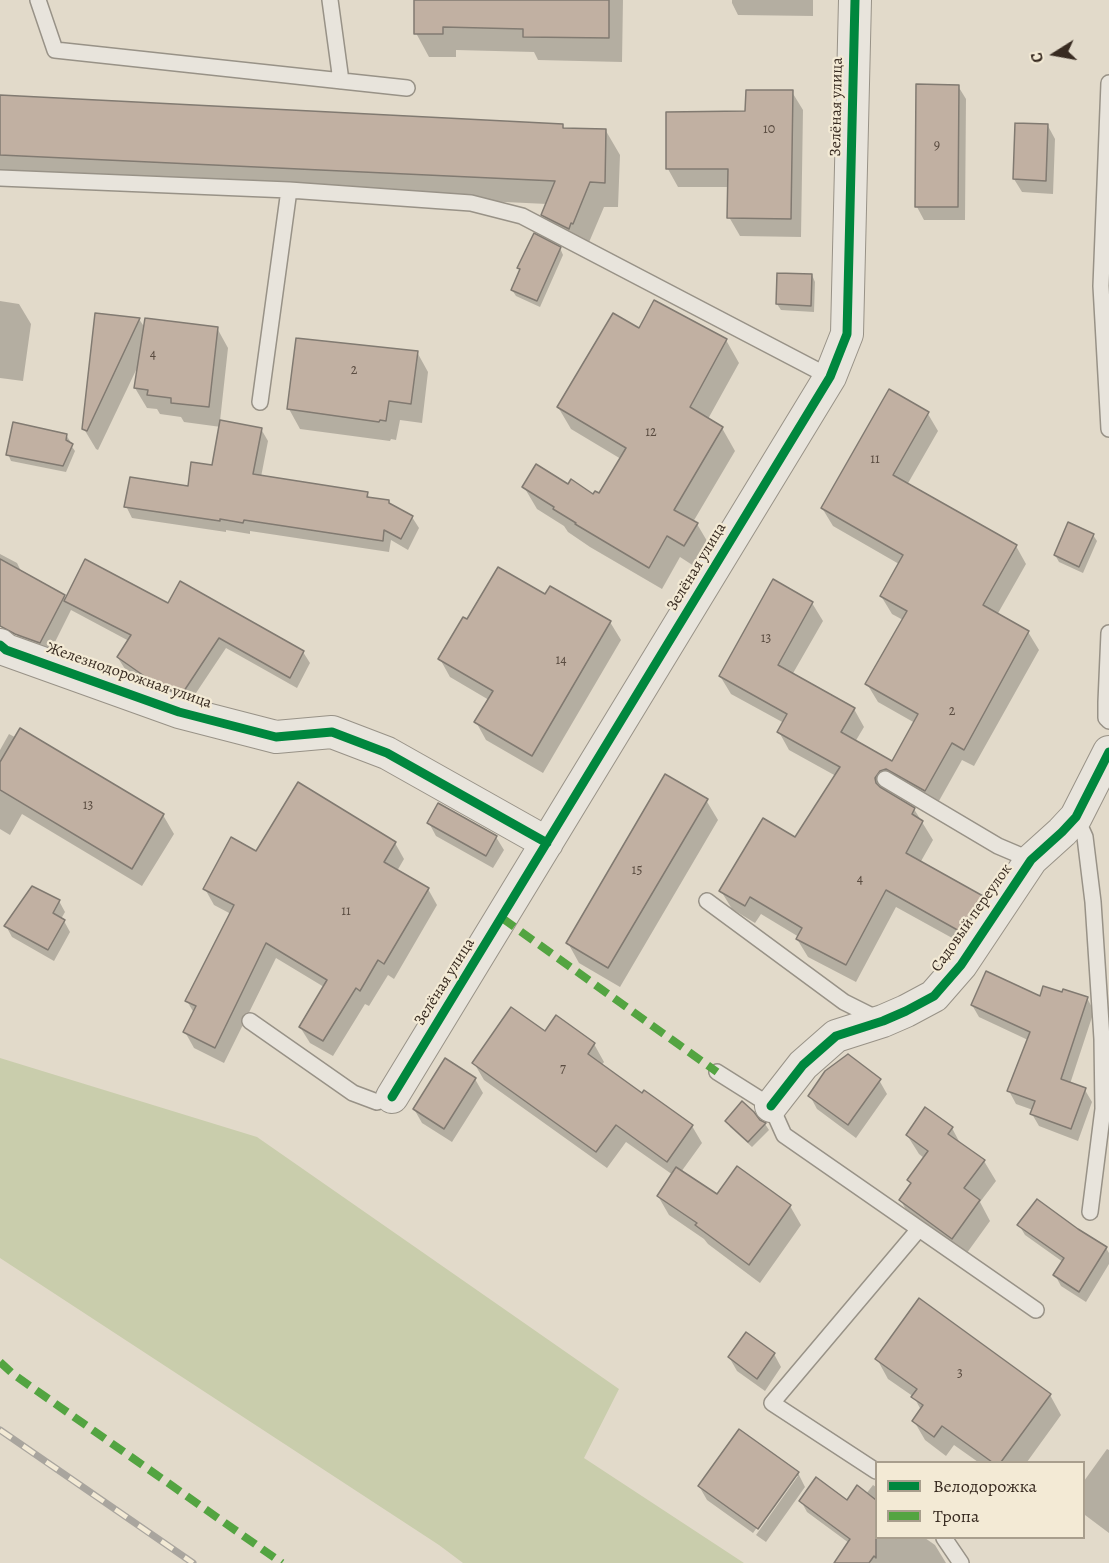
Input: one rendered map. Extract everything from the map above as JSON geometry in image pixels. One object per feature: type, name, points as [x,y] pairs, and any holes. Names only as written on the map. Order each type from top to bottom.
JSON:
[{"type":"street","name":"Зелёная улица","points":[[392,1096],[830,377],[847,334],[855,0]]},
{"type":"street","name":"Железнодорожная улица","points":[[0,645],[6,650],[179,712],[276,737],[332,732],[387,753],[547,843]]},
{"type":"street","name":"Садовый переулок","points":[[771,1106],[802,1065],[836,1035],[883,1022],[934,996],[961,965],[1031,860],[1076,817],[1109,752]]},
{"type":"lane","points":[[38,0],[55,50],[407,88]]},
{"type":"lane","points":[[330,0],[341,81]]},
{"type":"lane","points":[[1109,83],[1101,286],[1109,429]]},
{"type":"lane","points":[[0,178],[289,190],[471,203],[522,216],[830,377]]},
{"type":"lane","points":[[260,402],[289,190]]},
{"type":"lane","points":[[1109,633],[1106,718],[1109,721]]},
{"type":"lane","points":[[885,779],[998,846],[1031,860]]},
{"type":"lane","points":[[1076,817],[1085,837],[1093,902],[1102,1039],[1103,1108],[1090,1212]]},
{"type":"lane","points":[[706,901],[844,1002],[883,1022]]},
{"type":"lane","points":[[250,1021],[353,1093],[377,1102],[392,1096]]},
{"type":"lane","points":[[717,1072],[771,1106],[784,1135],[1036,1310]]},
{"type":"lane","points":[[875,1470],[772,1403],[919,1229]]},
{"type":"lane","points":[[945,1539],[961,1563]]},
{"type":"green space","points":[[0,1058],[257,1137],[619,1389],[584,1458],[744,1563],[463,1563],[439,1545],[0,1258]]},
{"type":"building","points":[[414,0],[609,0],[609,38],[523,37],[523,29],[443,27],[443,34],[414,34]]},
{"type":"building","points":[[916,84],[959,85],[958,207],[915,207]]},
{"type":"building","points":[[746,90],[793,90],[791,219],[727,218],[728,169],[666,169],[666,112],[745,111]]},
{"type":"building","points":[[0,95],[563,124],[563,128],[606,129],[605,183],[590,182],[569,229],[541,215],[555,181],[0,155]]},
{"type":"building","points":[[1015,123],[1048,124],[1046,181],[1013,179]]},
{"type":"building","points":[[534,233],[561,247],[537,301],[511,290],[520,269],[517,268]]},
{"type":"building","points":[[777,273],[812,274],[811,306],[776,304]]},
{"type":"building","points":[[654,300],[727,339],[690,407],[723,427],[674,510],[698,523],[684,546],[667,536],[649,568],[575,524],[553,509],[554,507],[522,487],[536,464],[568,484],[571,479],[593,494],[595,491],[599,493],[626,448],[557,407],[613,313],[639,328]]},
{"type":"building","points":[[95,313],[140,318],[87,431],[82,429]]},
{"type":"building","points":[[145,318],[218,327],[209,407],[171,403],[171,398],[147,395],[148,390],[134,388]]},
{"type":"building","points":[[296,338],[418,351],[411,404],[389,401],[386,421],[380,420],[379,422],[287,409]]},
{"type":"building","points":[[889,389],[929,412],[893,475],[1017,545],[983,605],[1029,631],[964,750],[952,743],[925,791],[886,769],[880,771],[875,778],[880,787],[915,808],[912,814],[923,821],[906,853],[983,896],[961,932],[886,890],[846,965],[796,939],[802,928],[750,897],[745,906],[719,891],[763,818],[795,837],[840,767],[777,732],[787,714],[719,676],[773,579],[813,602],[778,665],[855,708],[841,732],[892,761],[918,714],[865,684],[907,611],[880,596],[903,555],[821,508]]},
{"type":"building","points":[[220,420],[262,428],[253,474],[368,492],[367,497],[389,500],[389,503],[413,516],[401,539],[384,530],[383,541],[244,520],[243,523],[220,519],[220,521],[124,507],[130,477],[188,486],[191,462],[212,465]]},
{"type":"building","points":[[13,422],[67,434],[66,440],[73,444],[63,466],[6,455]]},
{"type":"building","points":[[1068,522],[1094,534],[1079,567],[1054,555]]},
{"type":"building","points":[[0,559],[65,595],[40,643],[0,626]]},
{"type":"building","points":[[85,559],[168,603],[180,581],[304,651],[290,678],[219,638],[182,694],[157,685],[117,657],[131,635],[64,601]]},
{"type":"building","points":[[498,567],[545,594],[550,586],[611,621],[532,756],[474,722],[493,691],[438,659],[463,617],[467,619]]},
{"type":"building","points":[[20,728],[164,814],[132,869],[0,790],[0,762]]},
{"type":"building","points":[[665,774],[708,799],[608,968],[566,943]]},
{"type":"building","points":[[298,782],[396,842],[384,862],[429,888],[384,964],[378,960],[360,991],[356,988],[323,1041],[299,1027],[327,980],[266,943],[215,1048],[183,1032],[196,1006],[185,1001],[234,905],[203,889],[231,837],[256,851]]},
{"type":"building","points":[[438,803],[497,836],[486,856],[427,823]]},
{"type":"building","points":[[32,886],[60,900],[53,913],[65,920],[48,950],[4,926]]},
{"type":"building","points":[[986,971],[1040,996],[1043,986],[1062,992],[1063,989],[1088,997],[1061,1079],[1086,1088],[1071,1129],[1030,1114],[1035,1101],[1007,1091],[1030,1032],[971,1005]]},
{"type":"building","points":[[511,1007],[545,1031],[556,1015],[595,1043],[588,1054],[642,1093],[644,1090],[693,1125],[667,1162],[616,1125],[596,1152],[472,1063]]},
{"type":"building","points":[[848,1054],[881,1079],[848,1125],[808,1096],[825,1071]]},
{"type":"building","points":[[445,1058],[476,1078],[444,1129],[413,1109]]},
{"type":"building","points":[[742,1101],[760,1120],[766,1123],[748,1142],[725,1121]]},
{"type":"building","points":[[925,1107],[953,1127],[948,1134],[985,1160],[964,1188],[980,1200],[952,1239],[899,1200],[911,1183],[907,1180],[928,1151],[906,1135]]},
{"type":"building","points":[[737,1166],[791,1205],[749,1265],[695,1225],[697,1223],[657,1196],[676,1167],[717,1194]]},
{"type":"building","points":[[1037,1199],[1107,1247],[1079,1292],[1053,1275],[1064,1258],[1017,1225]]},
{"type":"building","points":[[919,1298],[1051,1394],[1002,1461],[991,1461],[942,1426],[934,1437],[912,1421],[923,1405],[911,1397],[917,1389],[875,1359]]},
{"type":"building","points":[[746,1332],[775,1353],[757,1379],[728,1357]]},
{"type":"building","points":[[739,1429],[799,1472],[758,1529],[698,1486]]},
{"type":"building","points":[[816,1477],[847,1500],[857,1485],[875,1499],[876,1558],[874,1556],[869,1563],[834,1563],[850,1539],[799,1501]]},
{"type":"railway","points":[[0,1430],[193,1563]]},
{"type":"marked path","points":[[502,918],[717,1072]]},
{"type":"marked path","points":[[0,1362],[13,1374],[282,1563]]},
{"type":"cycle path","points":[[392,1097],[830,377],[847,334],[855,0]]},
{"type":"cycle path","points":[[0,645],[6,650],[179,712],[276,737],[332,732],[387,753],[547,843]]},
{"type":"cycle path","points":[[771,1106],[803,1065],[836,1036],[883,1021],[934,996],[961,965],[1031,860],[1076,817],[1109,752]]}]
